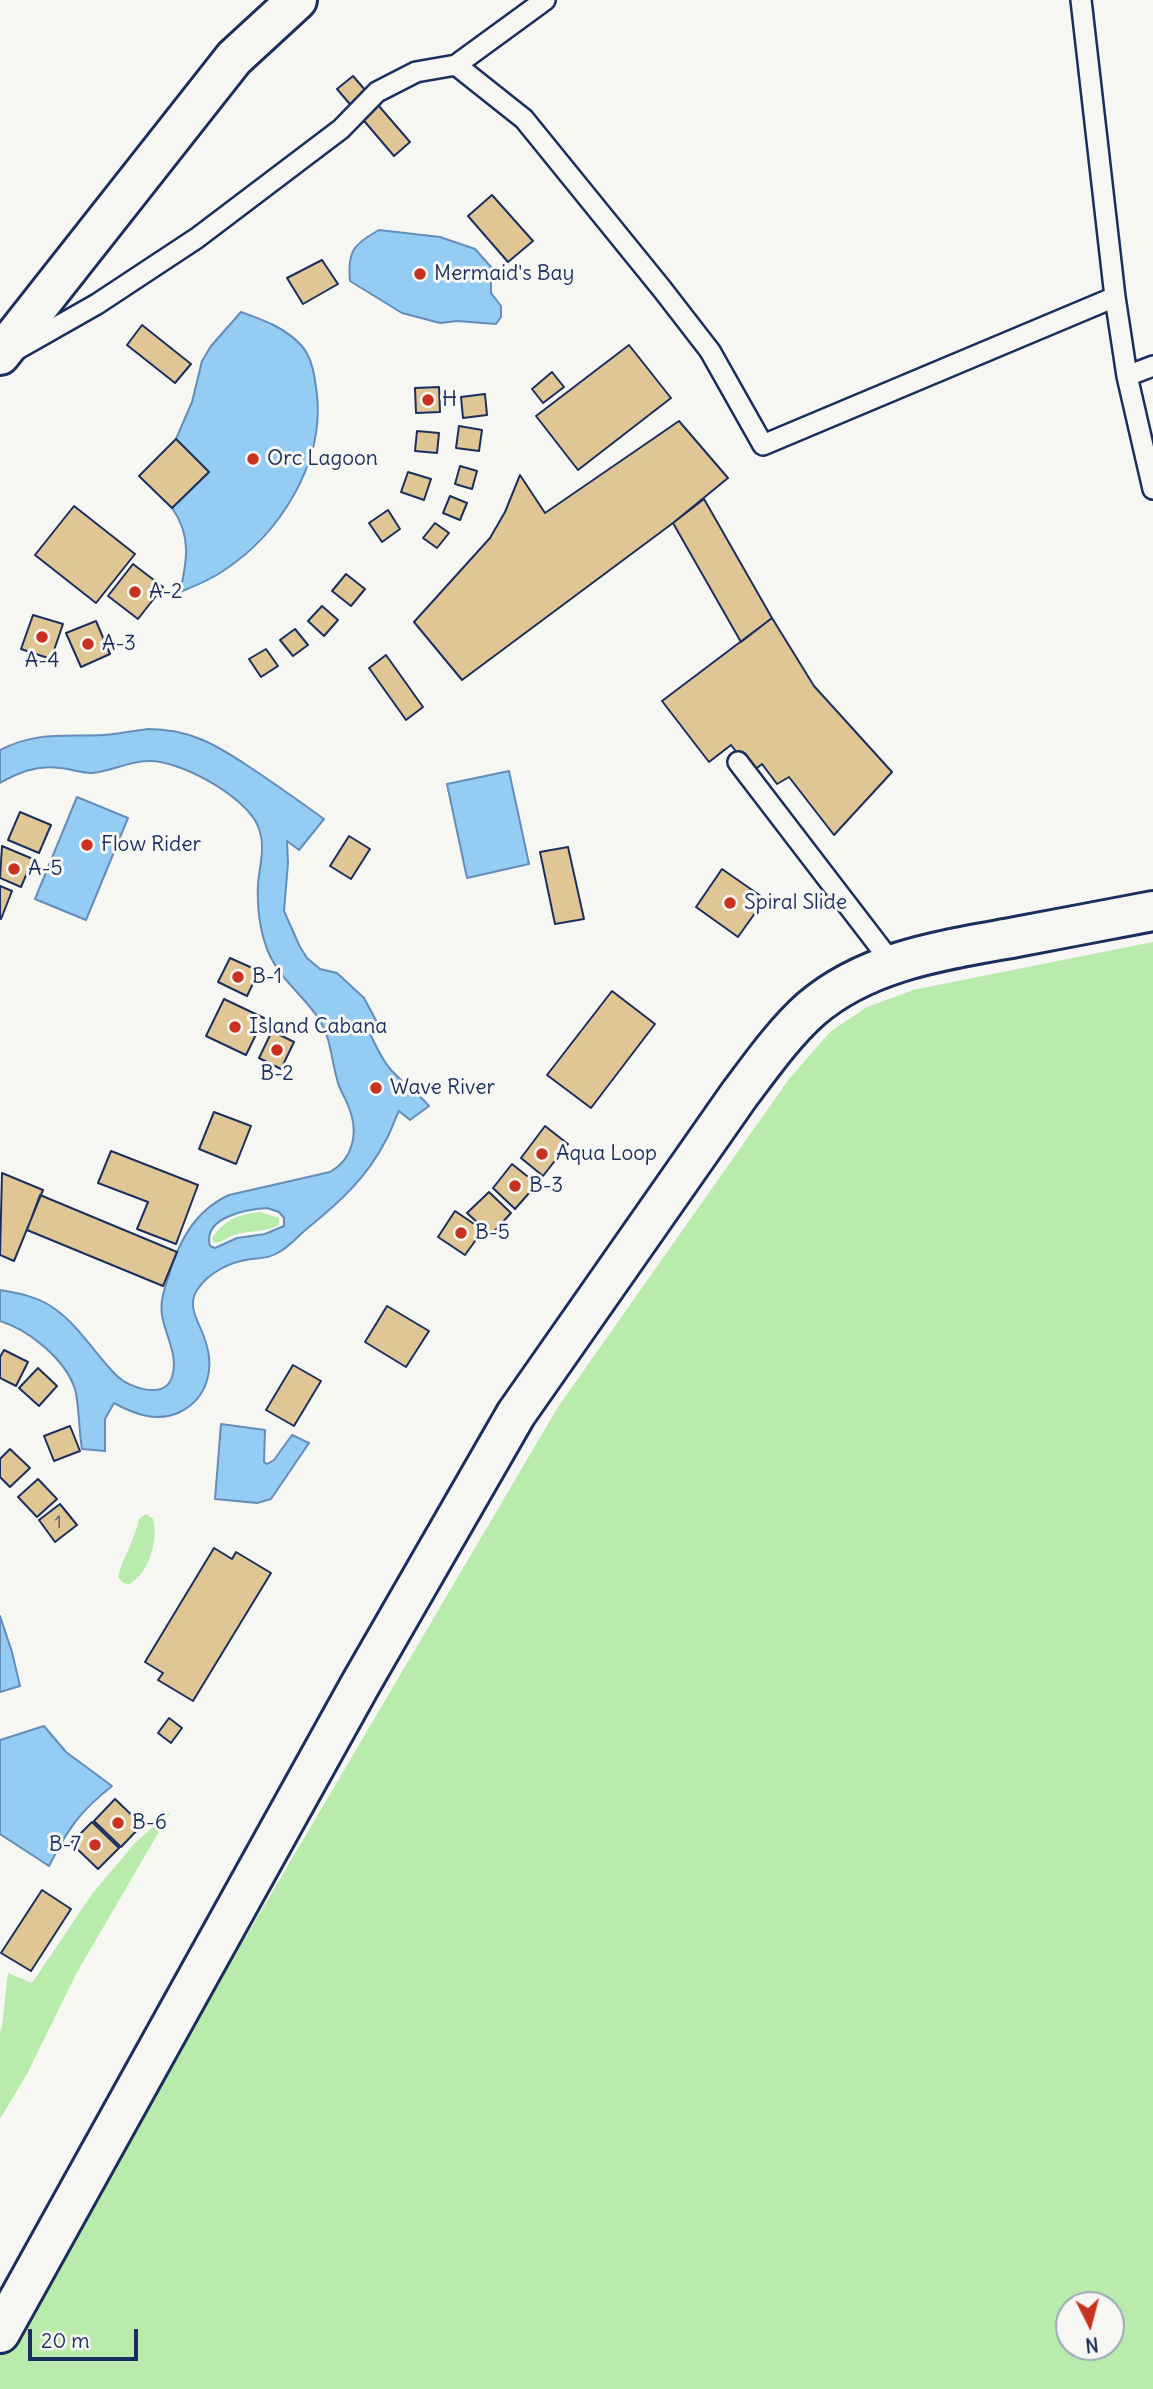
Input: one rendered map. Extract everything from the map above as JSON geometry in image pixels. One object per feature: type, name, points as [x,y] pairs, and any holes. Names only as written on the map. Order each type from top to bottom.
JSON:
[{"type":"street","points":[[0,357],[234,58],[298,0]]},
{"type":"street","points":[[0,2333],[360,1685],[516,1414],[731,1106],[775,1049],[811,1010],[848,983],[892,963],[978,943],[1153,911]]},
{"type":"lane","points":[[0,357],[97,304],[197,238],[341,129],[377,92],[416,72],[456,65],[545,0]]},
{"type":"lane","points":[[1081,0],[1115,296],[1127,376],[1153,489]]},
{"type":"lane","points":[[456,65],[524,119],[662,289],[710,351],[763,445],[1115,296]]},
{"type":"lane","points":[[1127,376],[1153,366]]},
{"type":"lane","points":[[738,762],[892,963]]},
{"type":"green space","points":[[1153,942],[1153,2389],[0,2389],[0,2354],[558,1407],[789,1079],[831,1031],[867,1007],[913,990]]},
{"type":"green space","points":[[260,1212],[279,1218],[279,1225],[239,1233],[213,1242],[212,1238],[227,1222],[245,1214]]},
{"type":"green space","points":[[146,1514],[153,1519],[155,1527],[151,1555],[136,1579],[129,1584],[123,1583],[118,1577],[120,1570],[139,1519]]},
{"type":"green space","points":[[171,1811],[76,1974],[27,2074],[0,2119],[0,2032],[8,1973],[32,1983],[92,1894],[135,1843]]},
{"type":"water","name":"Mermaid's Bay","points":[[379,230],[440,237],[475,249],[491,267],[491,293],[501,306],[501,317],[496,324],[457,321],[440,323],[402,313],[350,281],[350,262],[354,249]]},
{"type":"water","name":"Orc Lagoon","points":[[241,312],[288,333],[308,356],[317,395],[313,446],[294,495],[263,537],[244,556],[223,571],[180,592],[186,549],[183,529],[172,508],[209,472],[176,439],[192,402],[202,361],[211,346]]},
{"type":"water","name":"Wave River","points":[[148,729],[189,735],[213,745],[258,772],[324,819],[299,850],[287,841],[284,911],[307,958],[320,969],[337,973],[364,998],[379,1026],[369,1032],[382,1058],[429,1106],[410,1120],[399,1111],[388,1137],[362,1177],[288,1246],[270,1256],[228,1265],[202,1284],[194,1296],[193,1309],[208,1351],[209,1371],[203,1390],[190,1406],[163,1417],[138,1414],[114,1403],[105,1419],[105,1451],[82,1449],[75,1389],[70,1378],[45,1347],[23,1331],[0,1321],[0,1290],[22,1294],[55,1309],[123,1380],[146,1390],[162,1388],[172,1377],[174,1361],[162,1315],[162,1301],[172,1265],[189,1229],[206,1210],[229,1195],[330,1172],[338,1167],[349,1153],[353,1136],[352,1117],[338,1083],[323,1026],[281,973],[267,948],[258,902],[262,848],[260,833],[251,815],[240,803],[193,773],[161,762],[133,763],[91,773],[52,767],[36,769],[0,783],[0,750],[13,744],[39,737],[104,735]],"holes":[[[267,1208],[279,1212],[284,1218],[284,1226],[265,1234],[237,1238],[215,1248],[210,1246],[209,1236],[213,1228],[228,1217]]]},
{"type":"water","points":[[509,771],[529,864],[467,878],[447,784]]},
{"type":"water","name":"Flow Rider","points":[[77,797],[128,818],[86,920],[35,899]]},
{"type":"water","points":[[221,1424],[265,1430],[264,1462],[267,1464],[274,1460],[292,1435],[309,1443],[271,1499],[257,1503],[215,1499]]},
{"type":"water","points":[[0,1616],[20,1686],[0,1692]]},
{"type":"water","points":[[44,1726],[66,1752],[112,1786],[75,1822],[49,1866],[0,1834],[0,1740]]},
{"type":"building","points":[[353,76],[410,142],[394,156],[337,89]]},
{"type":"building","points":[[492,195],[533,241],[508,262],[468,216]]},
{"type":"building","points":[[322,260],[338,284],[303,304],[287,278]]},
{"type":"building","points":[[142,325],[191,364],[175,383],[127,345]]},
{"type":"building","points":[[629,345],[671,398],[578,470],[536,416]]},
{"type":"building","points":[[552,372],[564,387],[543,403],[532,389]]},
{"type":"building","name":"H","points":[[439,387],[440,412],[416,413],[415,388]]},
{"type":"building","points":[[485,394],[487,415],[463,418],[461,397]]},
{"type":"building","points":[[679,421],[728,478],[673,523],[462,680],[414,622],[490,538],[505,512],[520,475],[545,513]]},
{"type":"building","points":[[459,426],[482,430],[479,451],[456,448]]},
{"type":"building","points":[[417,431],[439,433],[437,453],[415,451]]},
{"type":"building","points":[[176,439],[209,472],[172,508],[139,476]]},
{"type":"building","points":[[460,466],[477,471],[472,489],[455,484]]},
{"type":"building","points":[[408,472],[431,479],[424,500],[401,492]]},
{"type":"building","points":[[450,496],[467,503],[460,520],[443,513]]},
{"type":"building","points":[[704,499],[772,618],[741,642],[673,523]]},
{"type":"building","points":[[74,506],[135,554],[96,603],[35,555]]},
{"type":"building","points":[[388,510],[400,529],[382,542],[369,523]]},
{"type":"building","points":[[435,523],[449,533],[437,548],[423,538]]},
{"type":"building","name":"A-2","points":[[133,564],[163,587],[138,619],[108,596]]},
{"type":"building","points":[[346,574],[365,589],[351,606],[332,591]]},
{"type":"building","points":[[322,606],[338,620],[324,636],[308,621]]},
{"type":"building","name":"A-4","points":[[33,615],[63,624],[51,659],[21,649]]},
{"type":"building","points":[[772,618],[814,686],[892,772],[834,835],[789,777],[777,784],[762,764],[752,772],[731,745],[709,762],[662,701]]},
{"type":"building","name":"A-3","points":[[96,621],[110,654],[81,667],[66,633]]},
{"type":"building","points":[[295,629],[308,645],[293,656],[280,640]]},
{"type":"building","points":[[266,649],[278,666],[261,677],[249,659]]},
{"type":"building","points":[[386,655],[423,707],[406,720],[369,668]]},
{"type":"building","points":[[20,812],[51,825],[39,853],[8,840]]},
{"type":"building","points":[[349,836],[370,849],[351,879],[330,866]]},
{"type":"building","name":"A-5","points":[[2,846],[33,859],[21,887],[0,878]]},
{"type":"building","points":[[568,847],[584,919],[555,924],[540,852]]},
{"type":"building","name":"Spiral Slide","points":[[722,869],[765,899],[738,937],[696,907]]},
{"type":"building","points":[[0,886],[12,891],[1,919],[0,918]]},
{"type":"building","name":"B-1","points":[[230,958],[259,971],[247,996],[218,982]]},
{"type":"building","points":[[612,991],[655,1024],[591,1108],[547,1075]]},
{"type":"building","name":"Island Cabana","points":[[224,999],[264,1018],[246,1055],[206,1036]]},
{"type":"building","name":"B-2","points":[[272,1031],[294,1042],[281,1069],[259,1058]]},
{"type":"building","points":[[214,1112],[251,1126],[236,1164],[199,1149]]},
{"type":"building","name":"Aqua Loop","points":[[545,1126],[568,1144],[543,1176],[521,1158]]},
{"type":"building","points":[[111,1151],[198,1185],[176,1244],[137,1229],[148,1202],[98,1183]]},
{"type":"building","name":"B-3","points":[[512,1164],[537,1184],[515,1209],[493,1188]]},
{"type":"building","points":[[2,1173],[43,1190],[14,1261],[0,1255]]},
{"type":"building","points":[[489,1192],[511,1213],[491,1235],[467,1213]]},
{"type":"building","points":[[40,1195],[177,1252],[163,1286],[27,1230]]},
{"type":"building","name":"B-5","points":[[455,1211],[483,1230],[465,1255],[438,1237]]},
{"type":"building","points":[[387,1306],[429,1331],[406,1367],[365,1342]]},
{"type":"building","points":[[4,1350],[28,1362],[16,1386],[0,1378],[0,1357]]},
{"type":"building","points":[[293,1365],[321,1381],[294,1426],[266,1410]]},
{"type":"building","points":[[38,1368],[57,1386],[39,1406],[19,1388]]},
{"type":"building","points":[[70,1426],[80,1451],[54,1461],[44,1436]]},
{"type":"building","points":[[10,1449],[30,1468],[10,1487],[0,1477],[0,1459]]},
{"type":"building","points":[[38,1479],[57,1499],[37,1517],[18,1497]]},
{"type":"building","points":[[60,1504],[77,1525],[55,1542],[39,1520]]},
{"type":"building","points":[[214,1548],[232,1559],[236,1552],[271,1573],[193,1701],[158,1680],[163,1673],[145,1662]]},
{"type":"building","points":[[169,1718],[182,1728],[171,1743],[158,1733]]},
{"type":"building","name":"B-6","points":[[115,1799],[142,1825],[121,1847],[94,1821]]},
{"type":"building","name":"B-7","points":[[92,1822],[119,1848],[98,1869],[71,1843]]},
{"type":"building","points":[[42,1890],[71,1909],[31,1971],[1,1953]]},
{"type":"place","name":"Mermaid's Bay","points":[[420,274]]},
{"type":"place","name":"H","points":[[428,400]]},
{"type":"place","name":"Orc Lagoon","points":[[253,459]]},
{"type":"place","name":"A-2","points":[[135,592]]},
{"type":"place","name":"A-4","points":[[42,637]]},
{"type":"place","name":"A-3","points":[[88,644]]},
{"type":"place","name":"Flow Rider","points":[[87,845]]},
{"type":"place","name":"A-5","points":[[14,869]]},
{"type":"place","name":"Spiral Slide","points":[[730,903]]},
{"type":"place","name":"B-1","points":[[238,977]]},
{"type":"place","name":"Island Cabana","points":[[235,1027]]},
{"type":"place","name":"B-2","points":[[277,1050]]},
{"type":"place","name":"Wave River","points":[[376,1088]]},
{"type":"place","name":"Aqua Loop","points":[[542,1154]]},
{"type":"place","name":"B-3","points":[[515,1186]]},
{"type":"place","name":"B-5","points":[[461,1233]]},
{"type":"place","name":"B-6","points":[[118,1823]]},
{"type":"place","name":"B-7","points":[[95,1845]]}]
